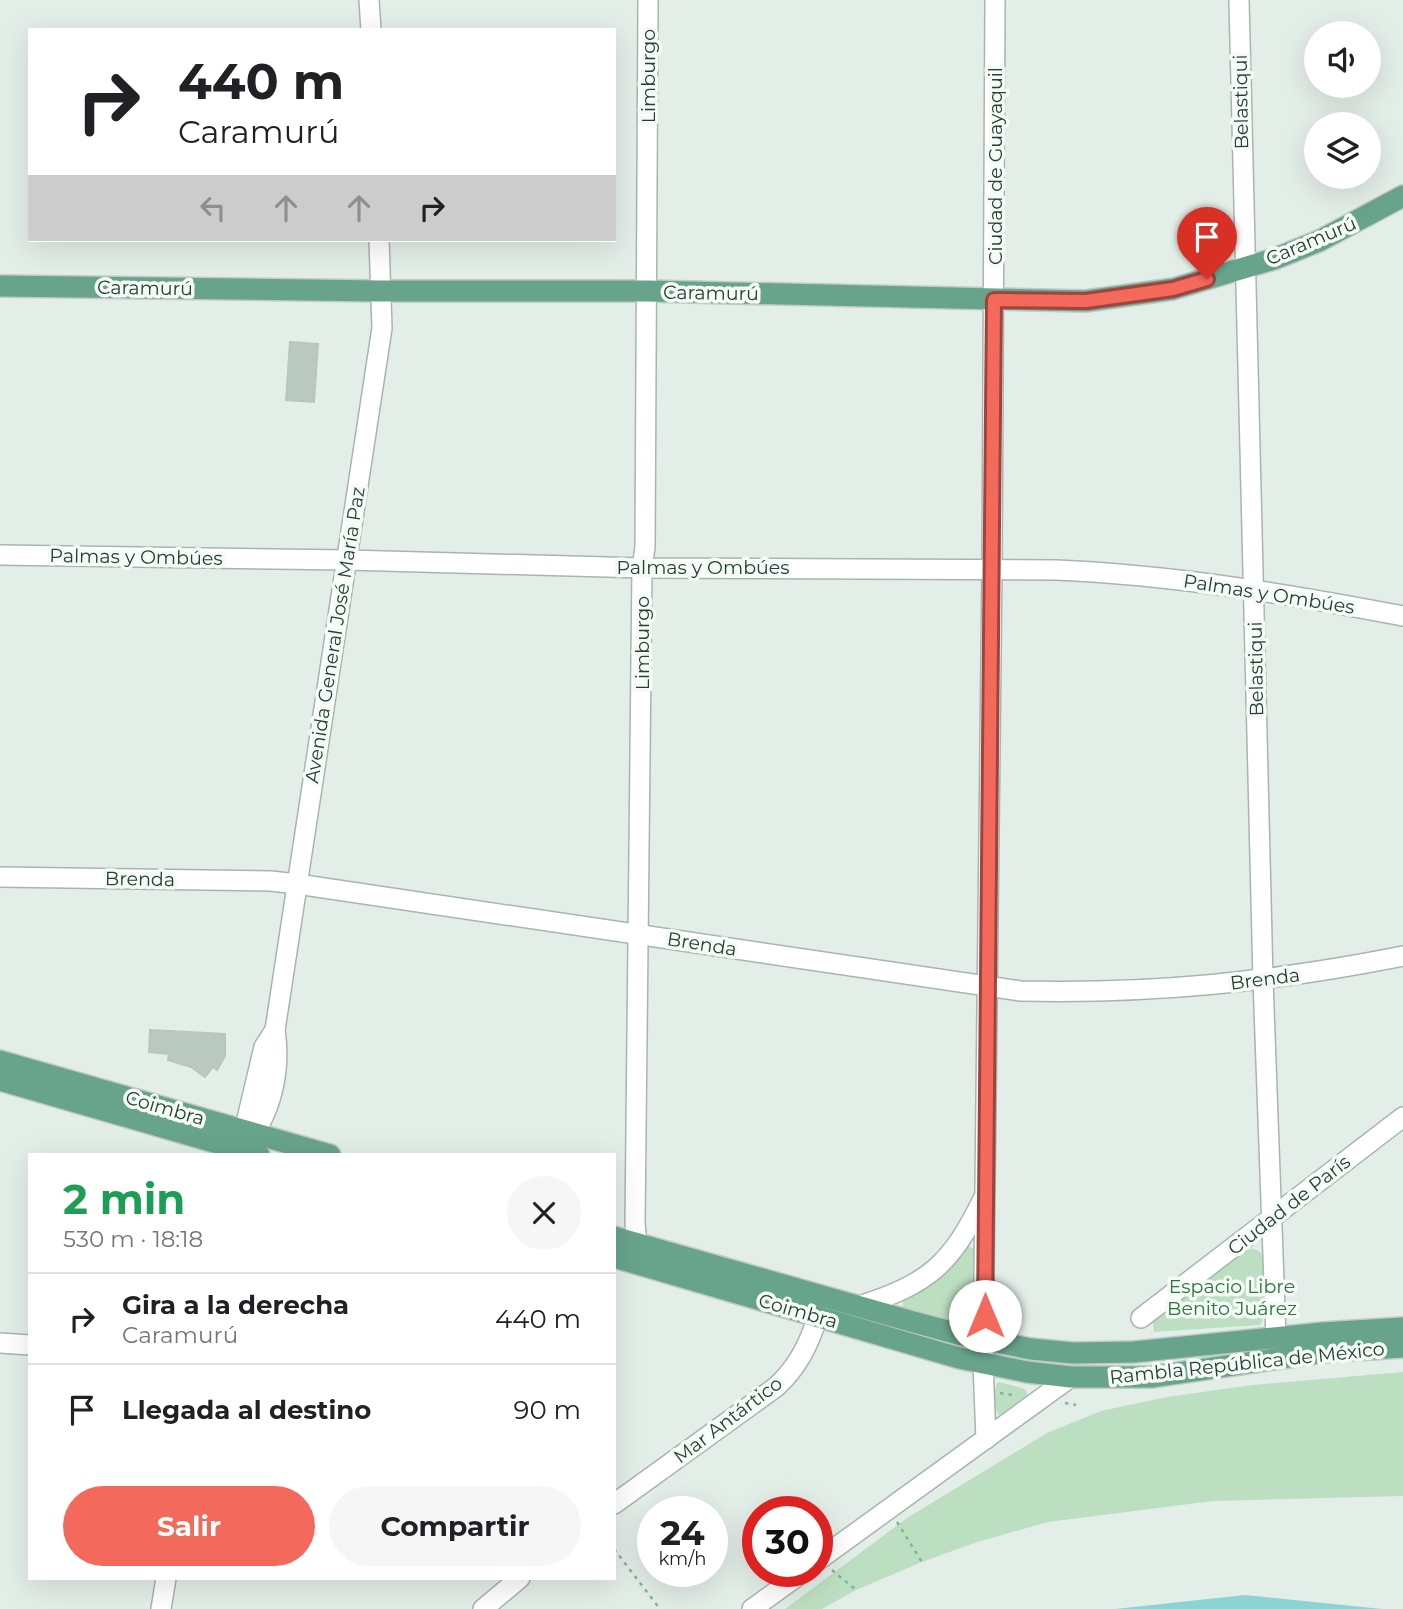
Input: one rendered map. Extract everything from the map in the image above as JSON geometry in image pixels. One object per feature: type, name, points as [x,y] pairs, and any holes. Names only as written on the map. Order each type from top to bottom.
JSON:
[{"type":"main road","name":"Caramurú","points":[[0,286],[648,291],[1086,301],[1173,289],[1274,259],[1319,242],[1403,196]]},
{"type":"main road","name":"Coimbra","points":[[0,1061],[247,1145]]},
{"type":"main road","name":"Coimbra","points":[[0,1080],[247,1145],[313,1153]]},
{"type":"main road","name":"Coimbra","points":[[616,1238],[984,1340],[1031,1349],[1073,1353],[1135,1352]]},
{"type":"main road","name":"Coimbra","points":[[616,1258],[983,1363],[1071,1377]]},
{"type":"main road","name":"Rambla República de México","points":[[1135,1352],[1403,1328]]},
{"type":"main road","name":"Rambla República de México","points":[[1071,1377],[1151,1377],[1323,1352],[1403,1347]]},
{"type":"street","points":[[369,0],[371,28]]},
{"type":"street","name":"Limburgo","points":[[638,1244],[635,1223],[642,568],[645,547],[648,291],[648,0]]},
{"type":"street","name":"Ciudad de Guayaquil","points":[[984,1340],[995,0]]},
{"type":"street","name":"Belastiqui","points":[[1239,0],[1263,981],[1276,1338]]},
{"type":"street","name":"Avenida General José María Paz","points":[[247,1145],[267,1113],[279,1051],[275,1030],[382,328],[379,242]]},
{"type":"street","name":"Palmas y Ombúes","points":[[0,555],[642,568],[992,568],[1116,573],[1255,589],[1403,616]]},
{"type":"street","name":"Brenda","points":[[0,877],[297,884],[1020,990],[1126,992],[1263,981],[1403,956]]},
{"type":"street","name":"Ciudad de París","points":[[1141,1318],[1403,1117]]},
{"type":"street","points":[[859,1306],[894,1295],[941,1264],[965,1236],[985,1194]]},
{"type":"street","name":"Mar Antártico","points":[[616,1503],[776,1387],[790,1374],[800,1358],[810,1340],[818,1316]]},
{"type":"street","points":[[984,1340],[986,1439]]},
{"type":"street","points":[[0,1343],[28,1345]]},
{"type":"street","points":[[833,1555],[1071,1377]]},
{"type":"street","points":[[161,1609],[166,1580]]},
{"type":"street","points":[[483,1609],[518,1580]]},
{"type":"street","points":[[752,1609],[782,1587]]},
{"type":"path","points":[[894,1517],[922,1562]]},
{"type":"path","points":[[616,1552],[660,1609]]},
{"type":"path","points":[[833,1572],[856,1590]]},
{"type":"green space","points":[[967,1245],[974,1249],[975,1316],[968,1325],[903,1308],[903,1299]]},
{"type":"green space","name":"Espacio Libre Benito Juárez","points":[[1248,1248],[1260,1252],[1265,1262],[1265,1303],[1260,1325],[1154,1332],[1155,1317],[1241,1250]]},
{"type":"green space","points":[[1403,1372],[1403,1496],[1213,1501],[1048,1522],[977,1542],[922,1562],[856,1590],[822,1609],[785,1609],[814,1587],[833,1587],[833,1573],[907,1518],[1047,1433],[1101,1411],[1167,1397],[1252,1385]]},
{"type":"green space","points":[[997,1383],[1025,1389],[1028,1395],[999,1415],[994,1395]]},
{"type":"water","points":[[1245,1595],[1382,1609],[1115,1609]]},
{"type":"building","points":[[290,342],[318,344],[314,402],[286,400]]},
{"type":"building","points":[[150,1030],[225,1034],[225,1056],[217,1070],[213,1067],[205,1077],[191,1067],[168,1060],[169,1054],[149,1052]]},
{"type":"route","points":[[985,1316],[994,300],[1086,301],[1173,289],[1207,279]]}]
